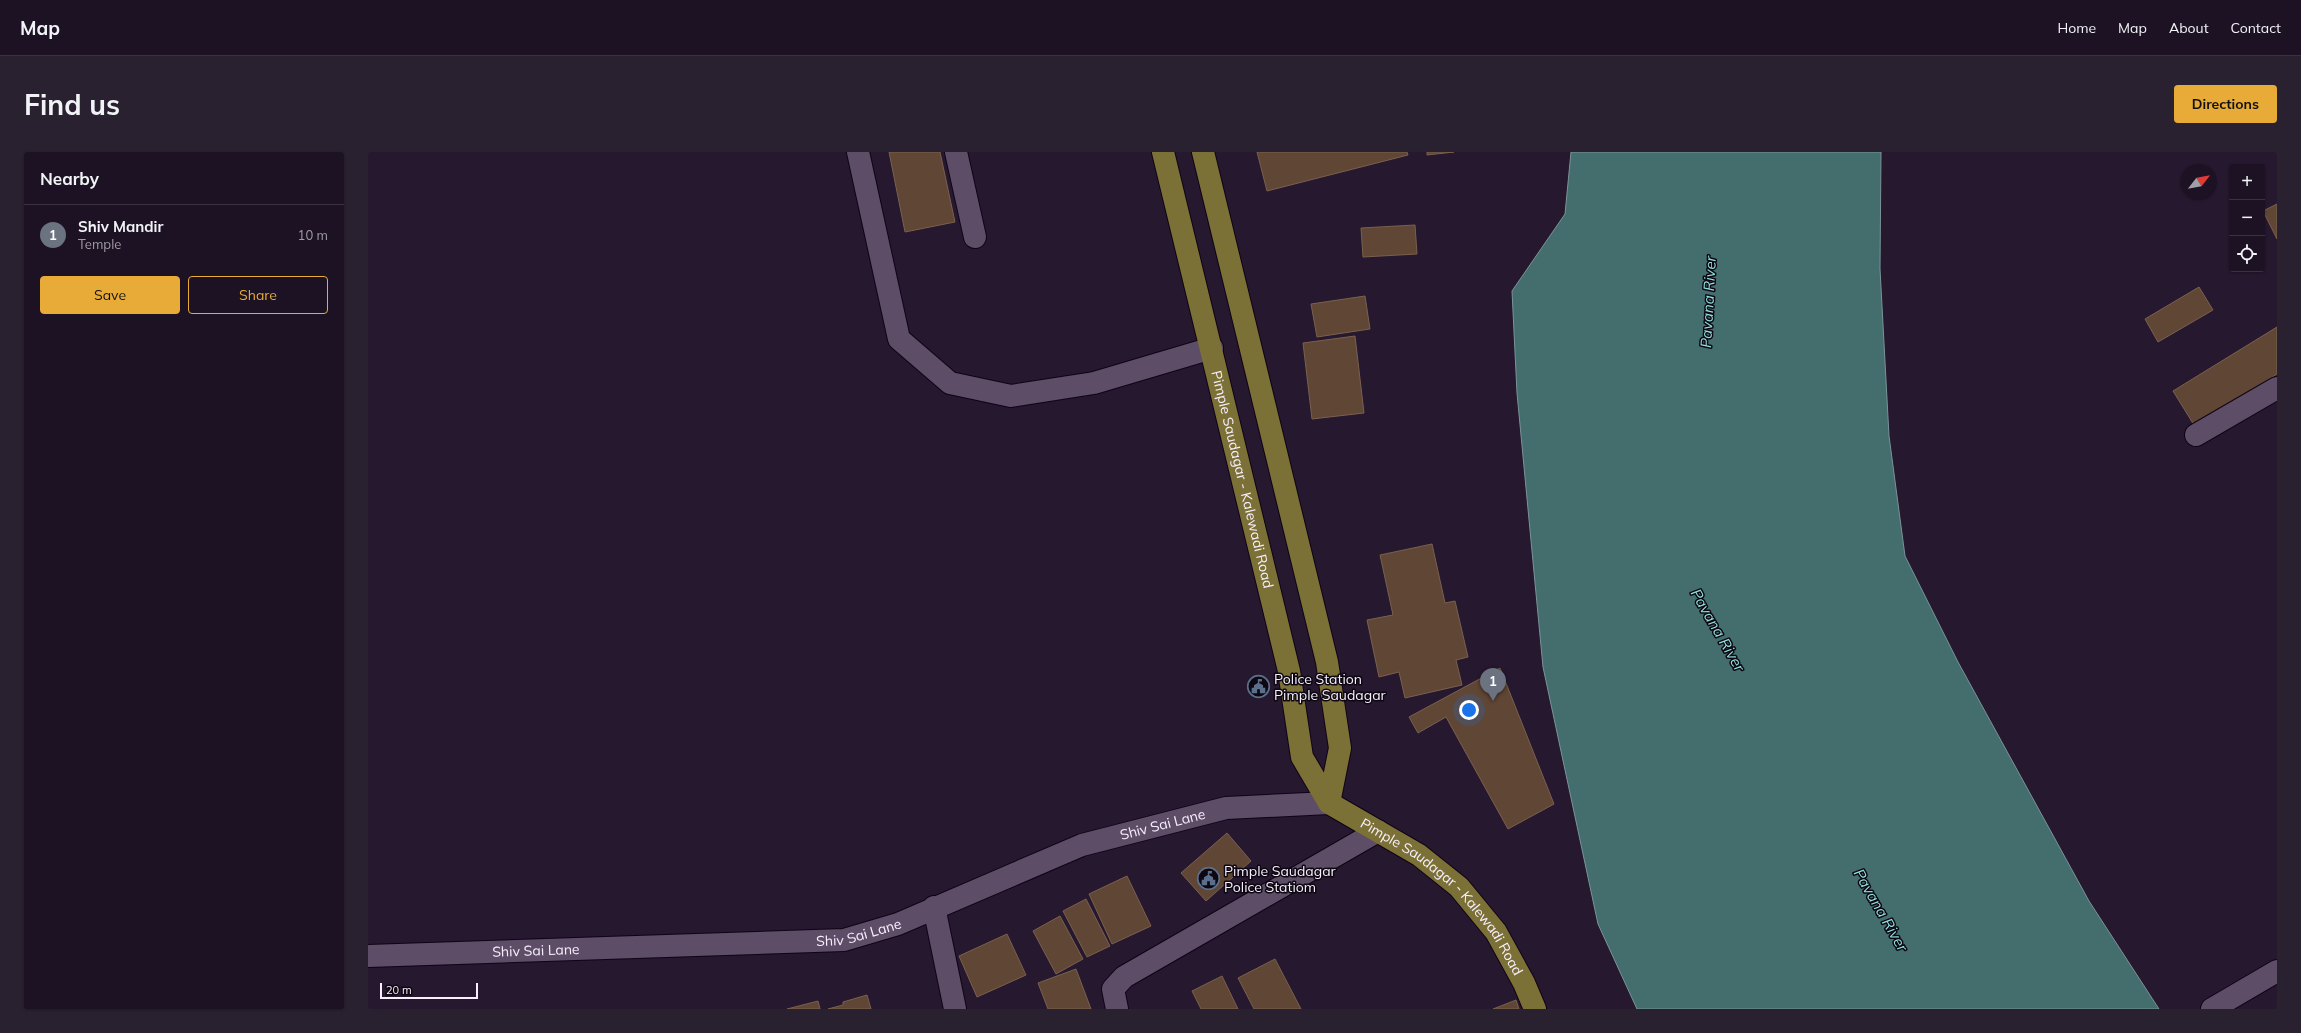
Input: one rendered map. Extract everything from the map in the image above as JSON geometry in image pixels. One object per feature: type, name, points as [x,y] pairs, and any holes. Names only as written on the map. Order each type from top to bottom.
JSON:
[{"type":"main road","name":"Pimple Saudagar - Kalewadi Road","points":[[1163,152],[1212,348],[1289,671],[1302,757],[1329,803],[1419,855],[1459,887],[1496,932],[1524,983],[1535,1009]]},
{"type":"main road","points":[[1203,152],[1327,662],[1340,748],[1329,803]]},
{"type":"street","points":[[858,152],[899,339],[950,383],[1011,396],[1094,383],[1212,348]]},
{"type":"street","points":[[956,152],[975,237]]},
{"type":"street","points":[[2196,436],[2277,388]]},
{"type":"street","name":"Shiv Sai Lane","points":[[368,956],[844,940],[898,924],[934,907],[1082,845],[1226,808],[1329,803]]},
{"type":"street","points":[[1117,1009],[1113,989],[1124,976],[1378,831]]},
{"type":"street","points":[[934,907],[955,1009]]},
{"type":"street","points":[[2212,1009],[2277,971]]},
{"type":"water","name":"Pavana River","points":[[1571,152],[1881,152],[1880,269],[1889,436],[1905,556],[1958,662],[2089,901],[2159,1009],[1637,1009],[1598,924],[1543,667],[1517,393],[1512,291],[1565,214]]},
{"type":"building","points":[[889,152],[940,152],[955,222],[905,232]]},
{"type":"building","points":[[1257,152],[1407,152],[1408,155],[1267,191]]},
{"type":"building","points":[[1427,152],[1454,152],[1427,155]]},
{"type":"building","points":[[2277,204],[2277,239],[2265,215],[2265,210]]},
{"type":"building","points":[[1415,225],[1417,254],[1363,257],[1361,228]]},
{"type":"building","points":[[2199,287],[2213,310],[2158,342],[2145,319]]},
{"type":"building","points":[[1365,296],[1370,329],[1317,337],[1311,304]]},
{"type":"building","points":[[2277,327],[2277,374],[2194,425],[2173,391]]},
{"type":"building","points":[[1355,336],[1364,413],[1312,419],[1303,343]]},
{"type":"building","points":[[1432,544],[1445,603],[1455,601],[1468,657],[1456,660],[1462,685],[1405,698],[1399,672],[1379,677],[1367,620],[1393,615],[1380,555]]},
{"type":"building","points":[[1500,668],[1554,804],[1508,829],[1446,717],[1418,733],[1409,717]]},
{"type":"building","points":[[1227,833],[1251,861],[1206,901],[1181,873]]},
{"type":"building","points":[[1127,876],[1151,926],[1112,944],[1089,894]]},
{"type":"building","points":[[1086,899],[1110,946],[1087,957],[1063,911]]},
{"type":"building","points":[[1060,916],[1083,959],[1056,974],[1033,931]]},
{"type":"building","points":[[1007,934],[1026,975],[977,997],[959,956]]},
{"type":"building","points":[[1275,959],[1301,1009],[1254,1009],[1238,978]]},
{"type":"building","points":[[1076,969],[1091,1009],[1048,1009],[1038,983]]},
{"type":"building","points":[[1222,976],[1238,1009],[1201,1009],[1192,991]]},
{"type":"building","points":[[867,995],[871,1009],[828,1009],[843,1005],[843,1002]]},
{"type":"building","points":[[1516,1000],[1519,1009],[1493,1009]]},
{"type":"building","points":[[818,1001],[820,1009],[787,1009]]},
{"type":"place","name":"Police Station Pimple Saudagar","points":[[1259,687]]},
{"type":"place","name":"Shiv Mandir","points":[[1493,701]]},
{"type":"place","name":"Pimple Saudagar Police Statiom","points":[[1209,879]]}]
